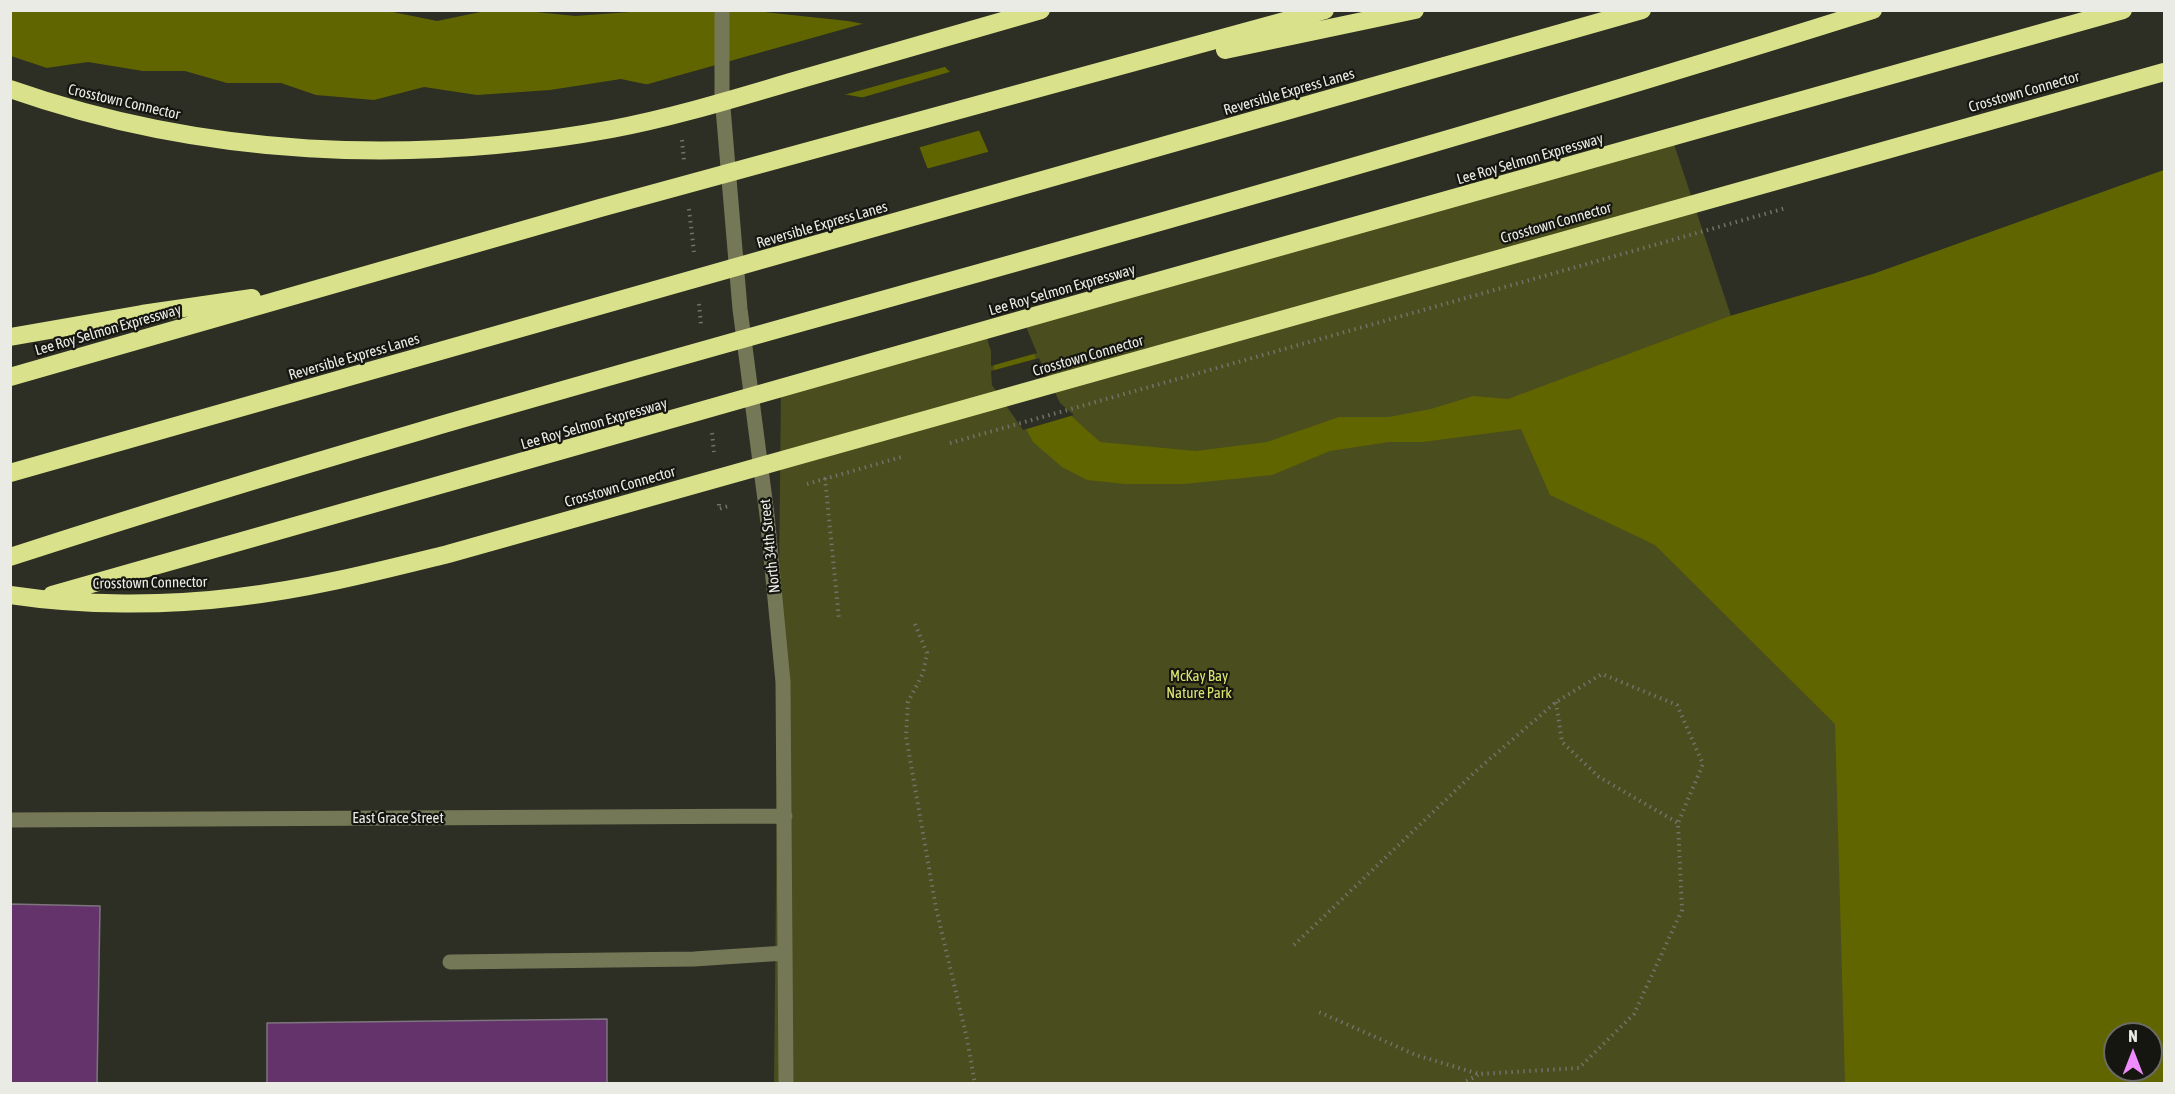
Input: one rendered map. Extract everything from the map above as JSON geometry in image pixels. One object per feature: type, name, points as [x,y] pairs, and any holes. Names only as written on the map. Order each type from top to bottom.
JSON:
[{"type":"highway","name":"Crosstown Connector","points":[[10,89],[120,121],[211,139],[319,149],[387,152],[442,149],[612,129],[679,114],[1041,10]]},
{"type":"highway","name":"Lee Roy Selmon Expressway","points":[[10,377],[600,208],[1325,10]]},
{"type":"highway","points":[[1047,86],[1415,10]]},
{"type":"highway","name":"Reversible Express Lanes","points":[[10,473],[1642,10]]},
{"type":"highway","points":[[10,557],[303,466],[1090,242],[1679,71],[1873,10]]},
{"type":"highway","name":"Lee Roy Selmon Expressway","points":[[10,607],[2123,10]]},
{"type":"highway","name":"Crosstown Connector","points":[[10,595],[77,602],[187,602],[237,598],[348,578],[448,554],[2164,72]]},
{"type":"highway","points":[[10,337],[142,314],[319,289]]},
{"type":"street","name":"North 34th Street","points":[[722,10],[722,96],[740,309],[767,514],[783,682],[786,1083]]},
{"type":"street","name":"East Grace Street","points":[[10,820],[785,816]]},
{"type":"street","points":[[450,962],[694,959],[785,953]]},
{"type":"path","points":[[682,132],[685,168]]},
{"type":"path","points":[[689,203],[694,262]]},
{"type":"path","points":[[947,444],[1787,208]]},
{"type":"path","points":[[698,297],[702,333]]},
{"type":"path","points":[[711,427],[714,462]]},
{"type":"path","points":[[807,484],[914,453]]},
{"type":"path","points":[[825,478],[839,619]]},
{"type":"path","points":[[718,497],[719,509],[728,506]]},
{"type":"path","points":[[915,624],[927,653],[923,673],[908,702],[906,736],[934,897],[975,1083]]},
{"type":"path","points":[[1294,945],[1476,771],[1556,702],[1602,674],[1677,705],[1703,765],[1678,823],[1682,910],[1634,1014],[1579,1068],[1479,1074],[1416,1055],[1319,1012]]},
{"type":"path","points":[[1556,702],[1562,742],[1599,777],[1678,823]]},
{"type":"path","points":[[1461,1083],[1479,1074]]},
{"type":"green space","name":"McKay Bay Nature Park","points":[[1672,138],[1731,316],[1873,274],[2164,170],[2164,1083],[774,1084],[781,384]]},
{"type":"shaded area","points":[[383,10],[437,21],[490,10],[575,16],[630,12],[764,12],[848,21],[890,29],[932,54],[957,79],[991,158],[1024,329],[1041,371],[1058,404],[1100,442],[1196,451],[1267,442],[1339,417],[1389,417],[1431,409],[1473,396],[1508,399],[1730,316],[1873,274],[2164,170],[2164,1083],[1845,1083],[1835,724],[1655,545],[1550,495],[1521,429],[1423,442],[1389,442],[1330,451],[1272,475],[1184,484],[1125,484],[1087,480],[1062,467],[1033,442],[1024,425],[994,383],[994,350],[974,271],[940,187],[927,167],[911,125],[877,100],[764,83],[659,87],[621,79],[550,90],[477,95],[424,87],[374,100],[316,95],[281,83],[227,83],[185,71],[143,71],[88,62],[11,73],[10,11]]},
{"type":"pier","points":[[869,22],[891,26],[934,51],[948,66],[840,96],[764,86],[659,90],[641,86]]},
{"type":"pier","points":[[11,56],[53,70],[10,76]]},
{"type":"pier","points":[[953,71],[959,78],[981,130],[917,148],[908,127],[876,103],[857,99]]},
{"type":"pier","points":[[991,151],[1010,220],[1027,329],[1037,353],[991,366],[991,351],[975,301],[971,272],[954,239],[937,189],[926,169]]},
{"type":"pier","points":[[1039,358],[1060,403],[1074,415],[1023,430],[992,385],[991,371]]},
{"type":"building","points":[[10,904],[100,906],[97,1084],[10,1084]]},
{"type":"building","points":[[607,1019],[607,1084],[267,1084],[267,1023]]}]
